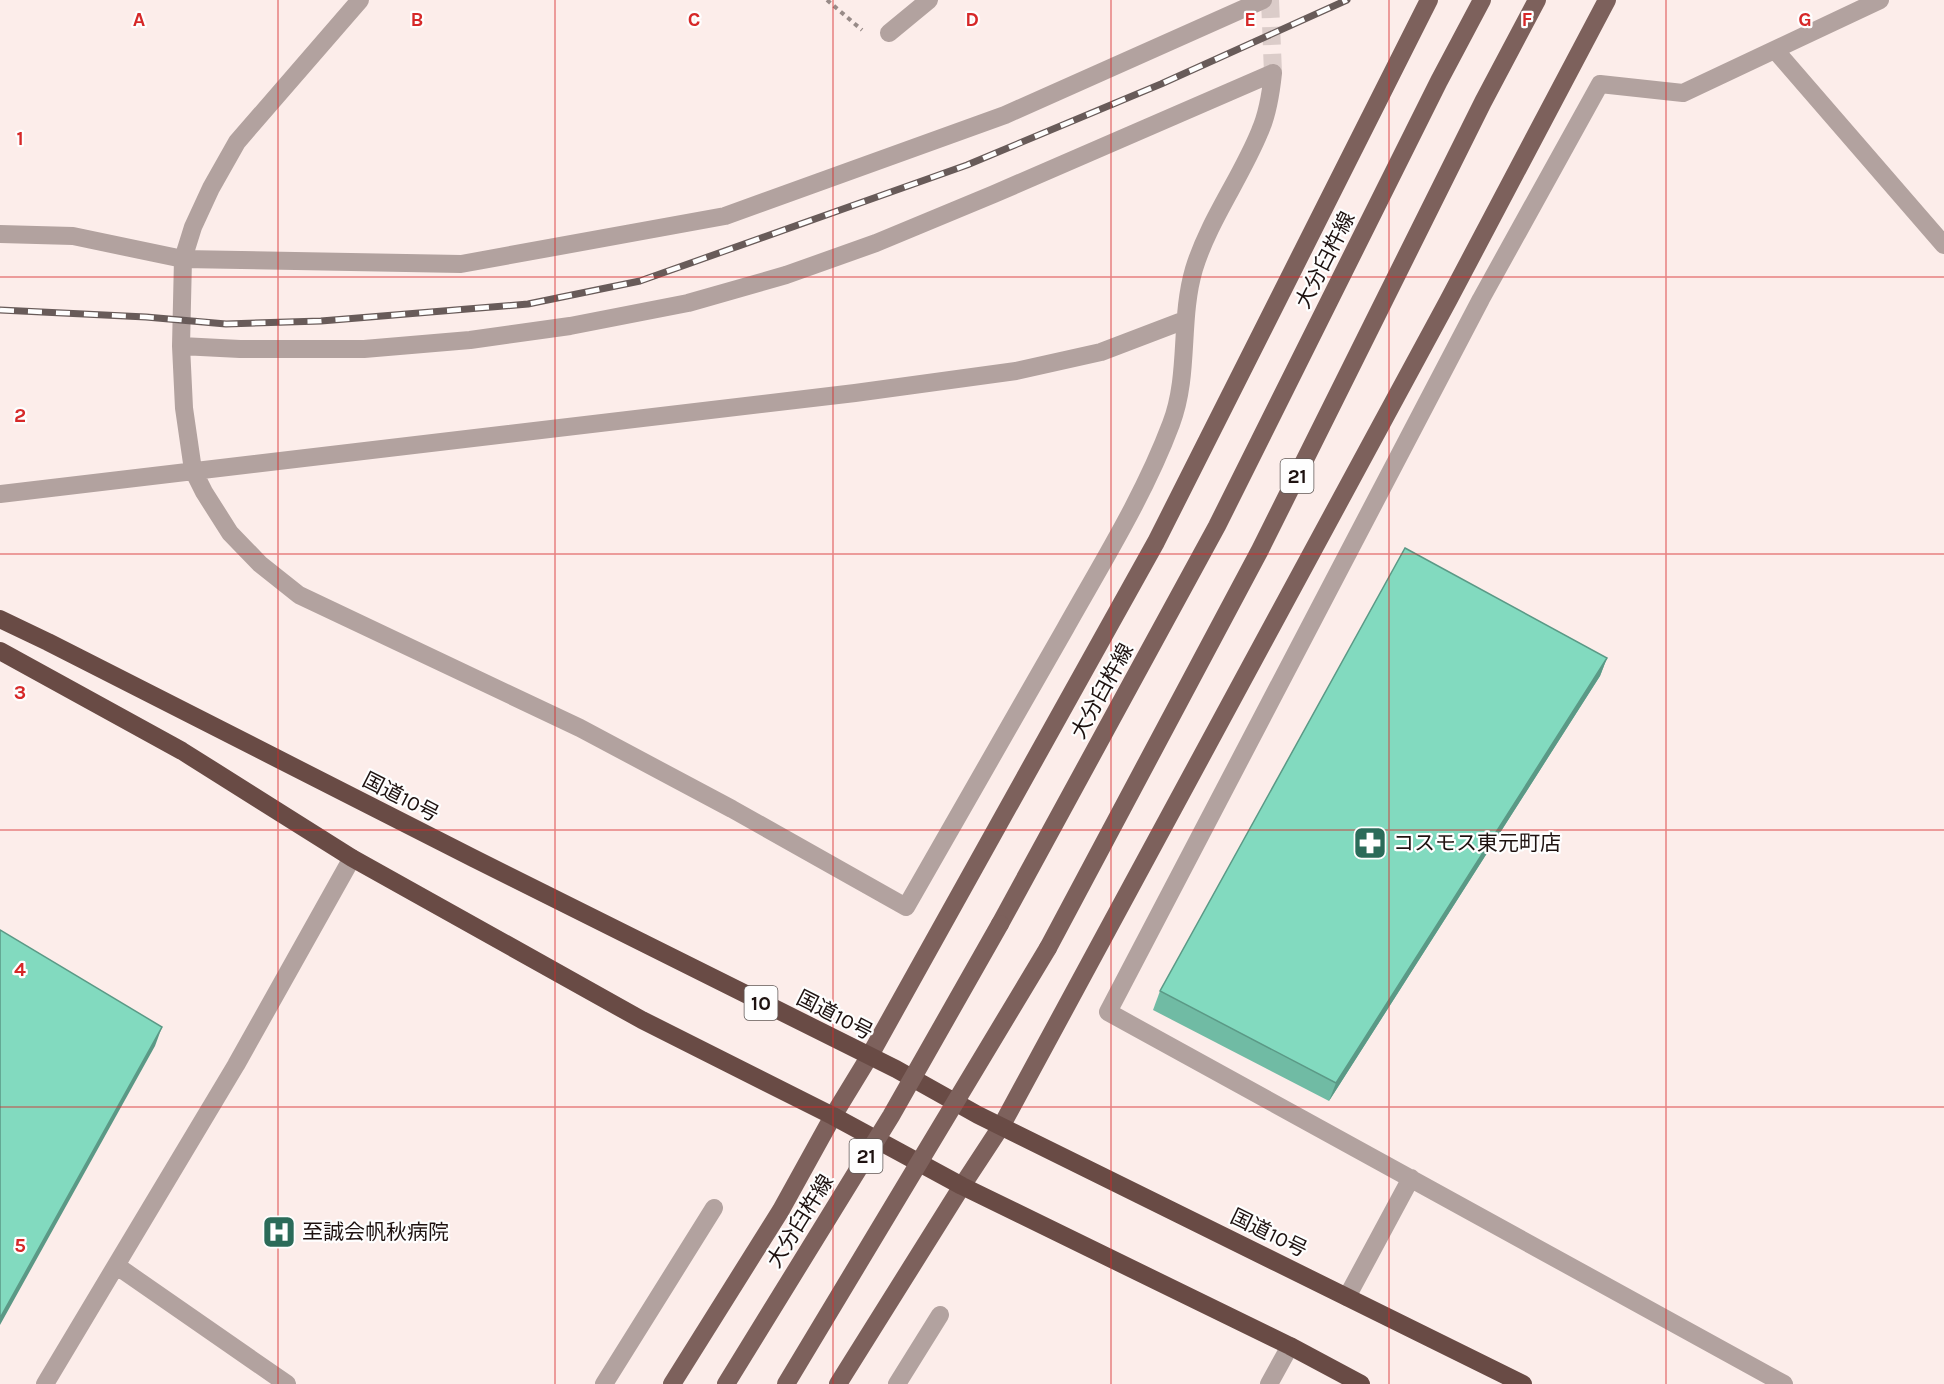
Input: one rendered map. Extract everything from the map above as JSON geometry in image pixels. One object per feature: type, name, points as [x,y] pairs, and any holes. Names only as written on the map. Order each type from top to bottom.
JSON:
[{"type":"highway","name":"国道10号","points":[[0,619],[896,1069],[978,1115],[1523,1384]]},
{"type":"highway","points":[[0,651],[182,751],[352,858],[642,1020],[833,1116],[962,1185],[1290,1346],[1361,1384]]},
{"type":"main road","points":[[672,1384],[780,1210],[869,1057],[1156,542],[1429,0]]},
{"type":"main road","name":"大分臼杵線","points":[[726,1384],[891,1116],[1000,924],[1217,526],[1439,81],[1482,0]]},
{"type":"main road","name":"21","points":[[786,1384],[1048,948],[1260,550],[1483,102],[1537,0]]},
{"type":"main road","points":[[838,1384],[1002,1125],[1468,263],[1607,0]]},
{"type":"street","points":[[181,346],[240,349],[364,349],[423,344],[570,326],[688,303],[786,275],[876,243],[994,195],[1273,73],[1270,97],[1261,130],[1209,231],[1194,270],[1185,320],[1183,373],[1172,423],[1142,490],[906,907],[732,809],[580,728],[299,596],[260,564],[230,533],[193,470],[184,408],[181,346],[183,259],[193,226],[237,142],[360,0]]},
{"type":"street","points":[[889,33],[929,0]]},
{"type":"street","points":[[0,234],[73,236],[183,259],[461,264],[725,216],[1005,115],[1263,0]]},
{"type":"street","points":[[1784,1384],[1753,1377],[1411,1178],[1108,1012],[1480,299],[1600,84],[1683,93],[1880,0]]},
{"type":"street","points":[[1775,50],[1944,245]]},
{"type":"street","points":[[1468,263],[1494,277]]},
{"type":"street","points":[[0,494],[855,393],[1016,371],[1101,352],[1185,320]]},
{"type":"street","points":[[45,1384],[236,1065],[352,858]]},
{"type":"street","points":[[1347,1297],[1411,1178]]},
{"type":"street","points":[[604,1384],[714,1208]]},
{"type":"street","points":[[117,1266],[287,1384]]},
{"type":"street","points":[[897,1384],[940,1315]]},
{"type":"street","points":[[1269,1384],[1290,1346]]},
{"type":"path","points":[[827,0],[863,31],[889,33]]},
{"type":"building","name":"コスモス東元町店","points":[[1405,548],[1607,658],[1336,1083],[1160,991]]},
{"type":"building","points":[[0,930],[162,1027],[0,1318]]},
{"type":"tunnel","points":[[1270,0],[1273,73]]},
{"type":"railway","points":[[0,310],[146,317],[226,324],[321,321],[528,304],[640,281],[967,165],[1161,84],[1347,0]]},
{"type":"place","name":"コスモス東元町店","points":[[1370,843]]},
{"type":"place","name":"至誠会帆秋病院","points":[[279,1232]]}]
